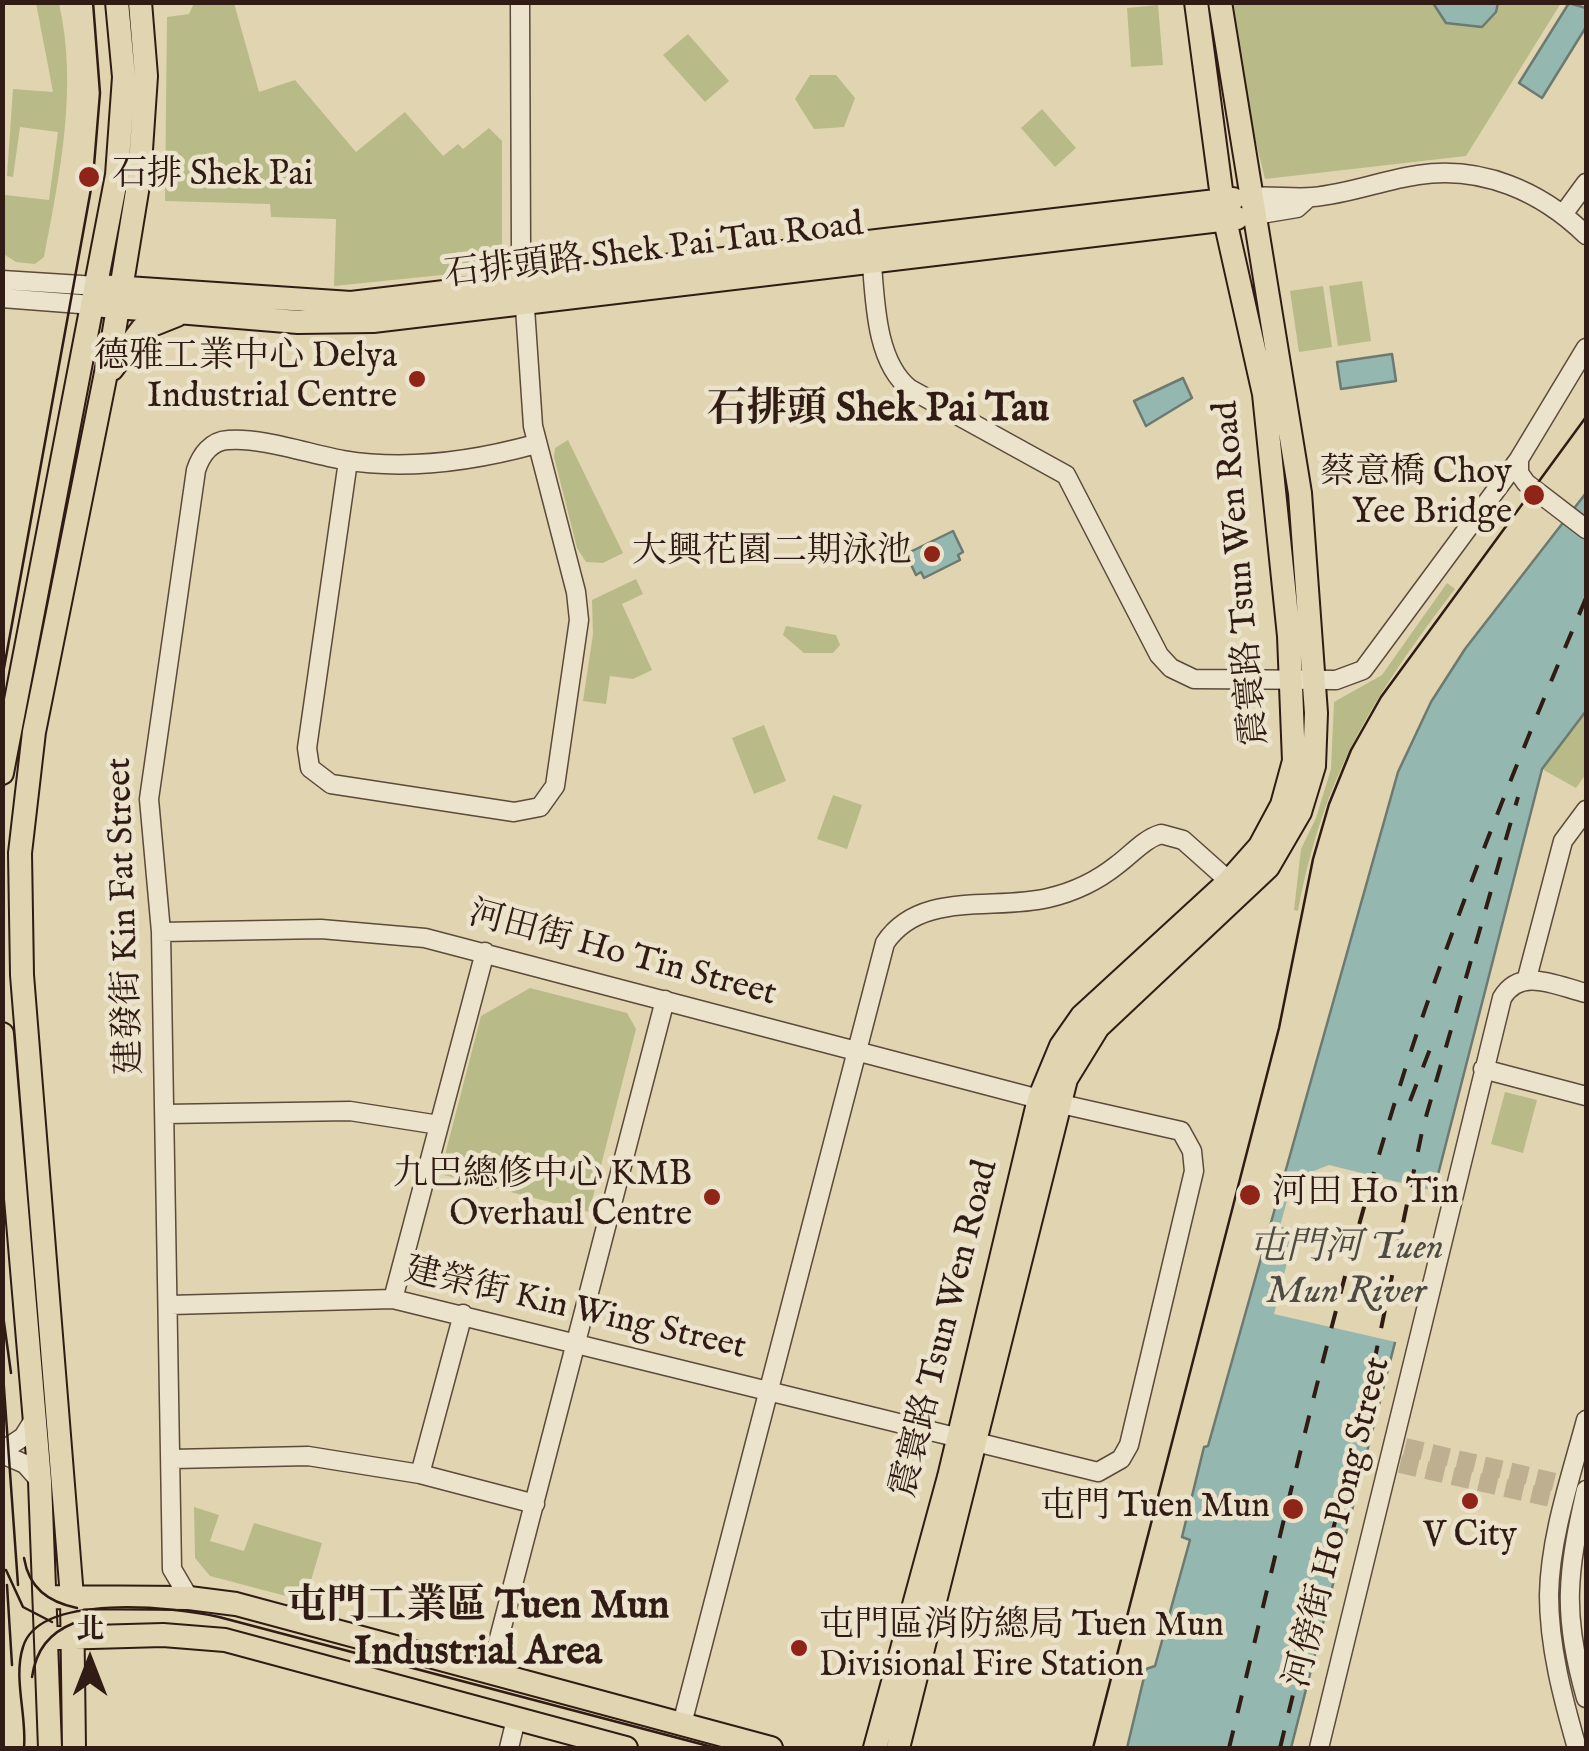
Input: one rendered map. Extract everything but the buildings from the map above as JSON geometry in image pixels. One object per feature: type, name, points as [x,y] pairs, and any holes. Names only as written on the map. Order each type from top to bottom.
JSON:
[{"type":"main road","points":[[2,773],[95,296],[124,110],[117,2]]},
{"type":"main road","points":[[50,1748],[60,1638],[72,1596],[22,975],[19,867],[34,732],[120,297],[146,110],[140,2]]},
{"type":"main road","name":"震寰路 Tsun Wen Road","points":[[1048,1100],[1098,1027],[1246,891],[1286,841],[1314,766],[1264,394],[1224,210],[1196,2]]},
{"type":"main road","name":"震寰路 Tsun Wen Road","points":[[898,1748],[1061,1046],[1082,1016],[1229,881],[1260,846],[1287,790],[1296,745],[1303,679],[1300,493],[1220,2]]},
{"type":"main road","name":"石排頭路 Shek Pai Tau Road","points":[[120,297],[186,313],[346,323],[526,293],[1253,206]]},
{"type":"main road","name":"石排頭路 Shek Pai Tau Road","points":[[95,296],[338,303],[526,293]]},
{"type":"main road","points":[[105,380],[142,328],[186,313]]},
{"type":"main road","points":[[2,1034],[36,1418],[46,1597],[60,1638],[74,1748]]},
{"type":"main road","name":"震寰路 Tsun Wen Road","points":[[874,1748],[967,1439]]},
{"type":"main road","points":[[68,1545],[90,1577],[120,1597]]},
{"type":"main road","points":[[46,1597],[189,1598],[236,1604],[770,1748]]},
{"type":"main road","points":[[60,1638],[163,1635],[225,1640],[626,1748]]},
{"type":"street","points":[[348,461],[306,748],[310,768],[331,784],[528,812],[546,803],[555,786],[579,620],[576,592],[536,444],[526,293],[520,2]]},
{"type":"street","name":"石排頭路 Shek Pai Tau Road","points":[[1253,206],[1420,174],[1478,175],[1564,213],[1586,235]]},
{"type":"street","points":[[1564,213],[1586,183]]},
{"type":"street","points":[[871,252],[885,352],[894,374],[910,389],[1066,475],[1164,662],[1194,679],[1346,678],[1371,664],[1470,520],[1519,459],[1586,348]]},
{"type":"street","name":"石排頭路 Shek Pai Tau Road","points":[[2,280],[95,296]]},
{"type":"street","name":"石排頭路 Shek Pai Tau Road","points":[[2,298],[95,296]]},
{"type":"street","name":"建發街 Kin Fat Street","points":[[189,1598],[172,1568],[161,932],[150,771],[198,462],[207,449],[227,440],[348,461],[438,463],[536,444]]},
{"type":"street","points":[[1519,459],[1522,478],[1586,530]]},
{"type":"street","points":[[1586,810],[1563,841],[1526,978],[1586,993]]},
{"type":"street","points":[[682,1724],[881,951],[894,930],[914,915],[1066,893],[1103,875],[1161,834],[1184,840],[1229,881]]},
{"type":"street","name":"河田街 Ho Tin Street","points":[[161,932],[347,930],[425,938],[1181,1131],[1192,1152],[1192,1181],[1128,1445],[1121,1459],[1098,1472]]},
{"type":"street","points":[[393,1299],[485,952]]},
{"type":"street","name":"河傍街 Ho Pong Street","points":[[1319,1748],[1363,1569],[1397,1454],[1454,1190],[1502,998],[1509,985],[1526,978]]},
{"type":"street","points":[[490,1673],[579,1345],[665,1000]]},
{"type":"street","points":[[1483,1069],[1586,1096]]},
{"type":"street","points":[[166,1114],[350,1111],[439,1126]]},
{"type":"street","name":"建榮街 Kin Wing Street","points":[[170,1304],[393,1299],[1098,1472]]},
{"type":"street","points":[[420,1474],[463,1314]]},
{"type":"street","points":[[36,1418],[23,1437],[2,1452],[24,1464],[40,1482]]},
{"type":"street","points":[[1577,1748],[1550,1632],[1549,1591],[1586,1420]]},
{"type":"street","points":[[173,1459],[308,1456],[420,1474],[535,1504]]},
{"type":"street","points":[[1573,1494],[1567,1590],[1573,1650],[1586,1698]]},
{"type":"street","points":[[509,1748],[516,1719]]},
{"type":"green space","points":[[36,3],[59,3],[67,99],[61,162],[44,257],[35,264],[16,262],[5,255],[5,195],[49,200],[58,132],[20,127],[13,177],[7,176],[13,89],[53,92]]},
{"type":"green space","points":[[194,3],[234,3],[259,92],[295,80],[356,152],[405,112],[443,156],[458,144],[463,149],[489,128],[502,141],[502,262],[491,270],[334,286],[336,219],[271,217],[270,204],[165,201],[167,17],[189,14]]},
{"type":"green space","points":[[1231,3],[1561,3],[1466,156],[1265,179],[1243,89]]},
{"type":"green space","points":[[1158,5],[1163,65],[1131,67],[1127,8]]},
{"type":"green space","points":[[688,34],[729,81],[705,102],[663,55]]},
{"type":"green space","points":[[810,75],[836,75],[855,98],[844,127],[814,129],[795,99]]},
{"type":"green space","points":[[1042,109],[1076,148],[1055,167],[1021,128]]},
{"type":"green space","points":[[1362,281],[1371,341],[1338,346],[1329,286]]},
{"type":"green space","points":[[1323,286],[1332,347],[1299,352],[1290,291]]},
{"type":"green space","points":[[568,440],[623,553],[603,563],[586,562],[577,548],[554,457],[555,448]]},
{"type":"green space","points":[[636,579],[643,594],[622,604],[652,670],[633,679],[610,676],[606,704],[583,701],[593,634],[592,600]]},
{"type":"green space","points":[[1447,583],[1455,589],[1399,666],[1337,778],[1309,862],[1298,911],[1294,910],[1301,849],[1316,818],[1331,769],[1334,702],[1382,675]]},
{"type":"green space","points":[[786,626],[836,635],[840,645],[833,653],[804,653],[783,635]]},
{"type":"green space","points":[[1586,713],[1586,774],[1576,788],[1542,769]]},
{"type":"green space","points":[[764,725],[786,781],[754,794],[732,738]]},
{"type":"green space","points":[[833,795],[862,805],[847,849],[817,839]]},
{"type":"green space","points":[[530,988],[627,1013],[636,1029],[589,1212],[440,1174],[481,1016]]},
{"type":"green space","points":[[1505,1092],[1537,1100],[1523,1153],[1491,1144]]},
{"type":"green space","points":[[194,1507],[219,1515],[210,1541],[244,1551],[254,1523],[322,1543],[305,1601],[210,1576],[195,1558]]},
{"type":"water","points":[[1433,2],[1498,3],[1496,12],[1482,27],[1446,23]]},
{"type":"water","points":[[1569,3],[1586,8],[1586,27],[1542,98],[1519,83]]},
{"type":"water","points":[[1392,354],[1396,381],[1341,389],[1337,362]]},
{"type":"water","points":[[1183,378],[1192,398],[1146,426],[1134,401]]},
{"type":"water","name":"屯門河 Tuen Mun River","points":[[1586,493],[1586,711],[1542,769],[1291,1748],[1127,1748],[1146,1669],[1155,1666],[1190,1540],[1182,1537],[1204,1447],[1208,1446],[1398,772],[1431,702],[1465,649]]},
{"type":"water","name":"大興花園二期泳池","points":[[953,531],[963,552],[958,555],[960,560],[924,578],[921,572],[916,575],[906,554]]},
{"type":"pier","points":[[1329,1165],[1438,1192],[1400,1343],[1274,1314],[1295,1231],[1280,1226],[1293,1179]]},
{"type":"tunnel","points":[[1405,1447],[1555,1482]]},
{"type":"tunnel","points":[[1400,1464],[1550,1498]]},
{"type":"tram line","points":[[2,679],[93,178],[100,93],[93,2]]},
{"type":"tram line","points":[[1093,1748],[1279,1028],[1313,859],[1329,804],[1351,750],[1381,697],[1586,417]]},
{"type":"tram line","points":[[2,1308],[11,1373]]},
{"type":"tram line","points":[[2,1360],[18,1585]]},
{"type":"tram line","points":[[24,1558],[30,1578],[42,1592],[77,1608]]},
{"type":"tram line","points":[[6,1570],[23,1607],[52,1622]]},
{"type":"tram line","points":[[7,1585],[12,1665]]},
{"type":"tram line","points":[[24,1748],[20,1684],[23,1647],[34,1630],[54,1618],[111,1608],[172,1610],[219,1617],[716,1748]]},
{"type":"tram line","points":[[32,1677],[45,1644],[74,1623]]},
{"type":"railway","points":[[1229,1748],[1336,1311],[1384,1137],[1451,936],[1586,598]]},
{"type":"railway","points":[[1280,1748],[1376,1353],[1423,1127],[1518,797]]},
{"type":"railway","points":[[1410,1101],[1435,1036]]},
{"type":"place","name":"石排 Shek Pai","points":[[89,177]]},
{"type":"place","name":"德雅工業中心 Delya Industrial Centre","points":[[417,379]]},
{"type":"place","name":"蔡意橋 Choy Yee Bridge","points":[[1534,495]]},
{"type":"place","name":"大興花園二期泳池","points":[[932,554]]},
{"type":"place","name":"河田 Ho Tin","points":[[1250,1195]]},
{"type":"place","name":"九巴總修中心 KMB Overhaul Centre","points":[[712,1197]]},
{"type":"place","name":"V City","points":[[1470,1501]]},
{"type":"place","name":"屯門 Tuen Mun","points":[[1293,1509]]},
{"type":"place","name":"屯門區消防總局 Tuen Mun Divisional Fire Station","points":[[799,1648]]},
{"type":"district","name":"石排頭 Shek Pai Tau","points":[[878,412]]},
{"type":"district","name":"屯門工業區 Tuen Mun Industrial Area","points":[[478,1632]]}]
